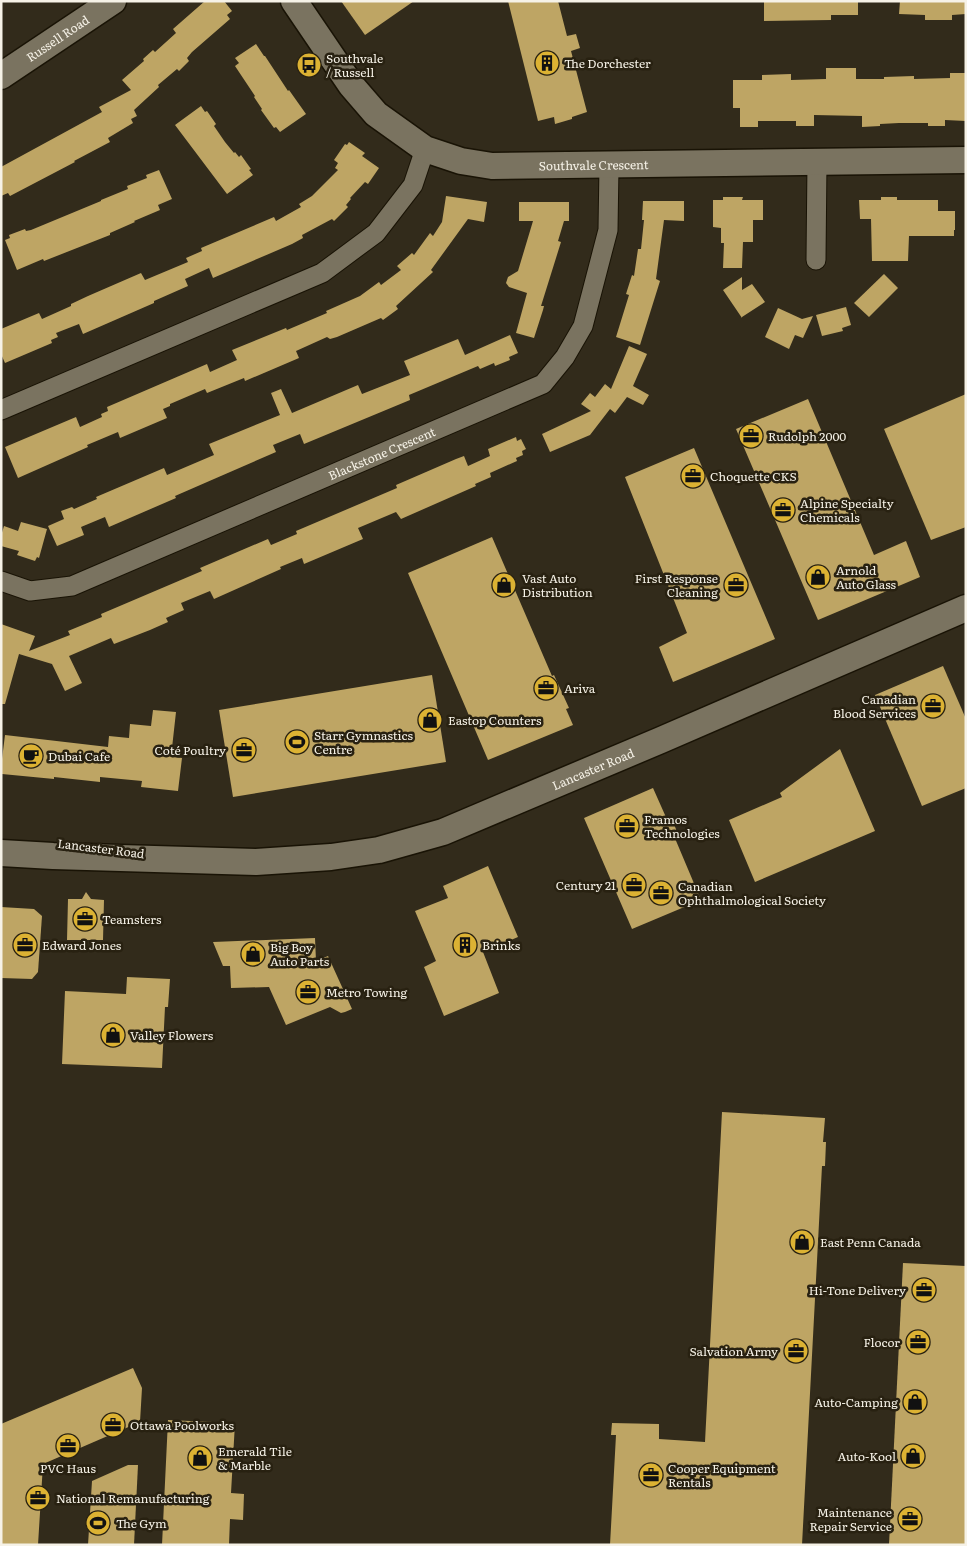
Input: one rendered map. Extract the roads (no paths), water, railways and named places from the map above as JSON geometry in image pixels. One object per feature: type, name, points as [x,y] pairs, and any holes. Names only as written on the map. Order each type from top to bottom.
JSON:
[{"type":"street","name":"Russell Road","points":[[1,76],[113,1]]},
{"type":"street","name":"Southvale Crescent","points":[[294,1],[357,92],[376,114],[425,149],[461,161],[492,166],[609,166],[966,160]]},
{"type":"street","points":[[1,410],[322,273],[376,233],[413,185],[425,149]]},
{"type":"street","points":[[816,260],[817,162]]},
{"type":"street","name":"Blackstone Crescent","points":[[1,581],[30,591],[72,586],[543,384],[566,357],[583,326],[608,230],[609,166]]},
{"type":"street","name":"Lancaster Road","points":[[1,853],[53,849],[202,860],[275,861],[331,857],[379,850],[443,832],[966,608]]},
{"type":"street","name":"Lancaster Road","points":[[1,836],[53,849]]},
{"type":"place","name":"The Dorchester","points":[[547,63]]},
{"type":"place","name":"Southvale / Russell","points":[[309,65]]},
{"type":"place","name":"Rudolph 2000","points":[[751,436]]},
{"type":"place","name":"Choquette CKS","points":[[693,476]]},
{"type":"place","name":"Alpine Specialty Chemicals","points":[[783,510]]},
{"type":"place","name":"Arnold Auto Glass","points":[[818,577]]},
{"type":"place","name":"Vast Auto Distribution","points":[[504,585]]},
{"type":"place","name":"First Response Cleaning","points":[[736,585]]},
{"type":"place","name":"Ariva","points":[[546,688]]},
{"type":"place","name":"Canadian Blood Services","points":[[933,706]]},
{"type":"place","name":"Eastop Counters","points":[[430,720]]},
{"type":"place","name":"Starr Gymnastics Centre","points":[[297,742]]},
{"type":"place","name":"Coté Poultry","points":[[244,750]]},
{"type":"place","name":"Dubai Cafe","points":[[31,756]]},
{"type":"place","name":"Framos Technologies","points":[[627,826]]},
{"type":"place","name":"Century 21","points":[[634,885]]},
{"type":"place","name":"Canadian Ophthalmological Society","points":[[661,893]]},
{"type":"place","name":"Teamsters","points":[[85,919]]},
{"type":"place","name":"Edward Jones","points":[[25,945]]},
{"type":"place","name":"Brinks","points":[[465,945]]},
{"type":"place","name":"Big Boy Auto Parts","points":[[253,954]]},
{"type":"place","name":"Metro Towing","points":[[308,992]]},
{"type":"place","name":"Valley Flowers","points":[[113,1035]]},
{"type":"place","name":"East Penn Canada","points":[[802,1242]]},
{"type":"place","name":"Hi-Tone Delivery","points":[[924,1290]]},
{"type":"place","name":"Flocor","points":[[918,1342]]},
{"type":"place","name":"Salvation Army","points":[[796,1351]]},
{"type":"place","name":"Auto-Camping","points":[[915,1402]]},
{"type":"place","name":"Ottawa Poolworks","points":[[113,1425]]},
{"type":"place","name":"PVC Haus","points":[[68,1446]]},
{"type":"place","name":"Auto-Kool","points":[[913,1456]]},
{"type":"place","name":"Emerald Tile & Marble","points":[[200,1458]]},
{"type":"place","name":"Cooper Equipment Rentals","points":[[651,1475]]},
{"type":"place","name":"National Remanufacturing","points":[[38,1498]]},
{"type":"place","name":"Maintenance Repair Service","points":[[910,1519]]},
{"type":"place","name":"The Gym","points":[[98,1523]]}]
